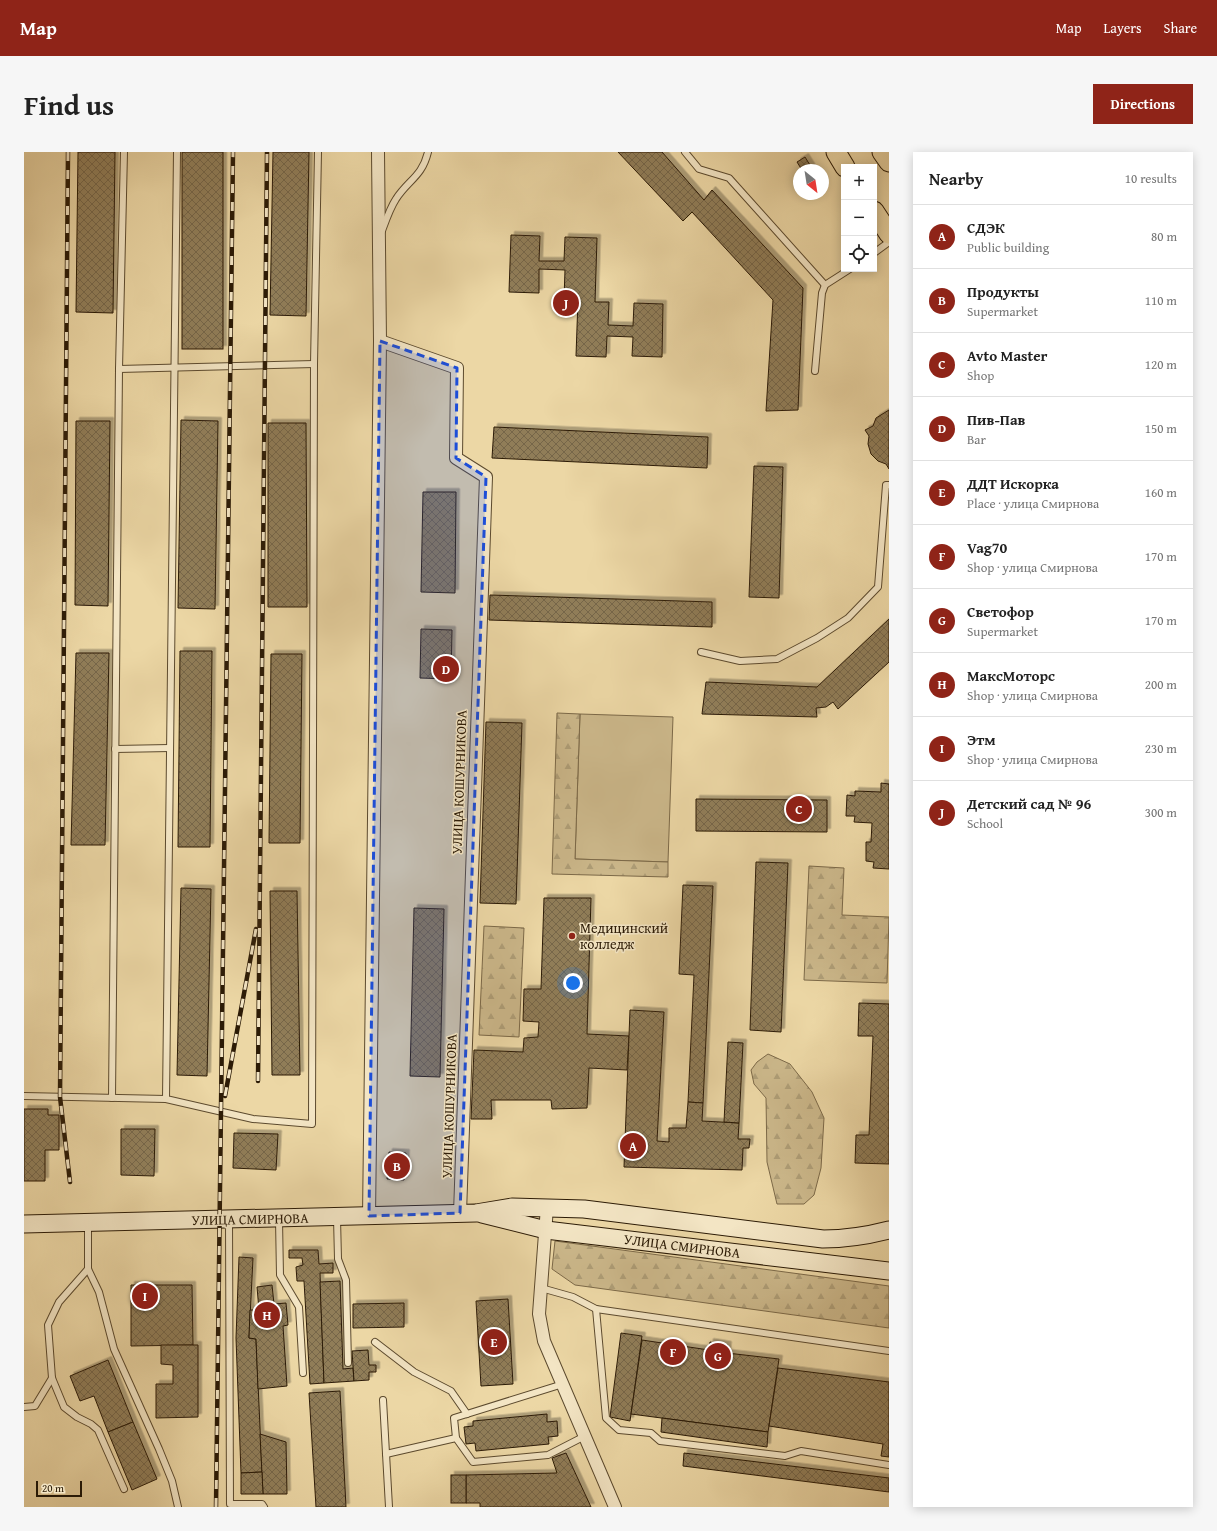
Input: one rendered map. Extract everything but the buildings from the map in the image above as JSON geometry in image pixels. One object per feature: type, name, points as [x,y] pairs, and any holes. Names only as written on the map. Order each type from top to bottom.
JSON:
[{"type":"main road","points":[[836,152],[843,164]]},
{"type":"main road","points":[[882,152],[889,162]]},
{"type":"main road","points":[[877,216],[889,234]]},
{"type":"main road","name":"УЛИЦА СМИРНОВА","points":[[24,1224],[468,1213],[512,1207],[547,1207],[584,1209],[823,1239],[855,1238],[889,1230]]},
{"type":"main road","name":"УЛИЦА СМИРНОВА","points":[[468,1213],[546,1230],[889,1271]]},
{"type":"street","points":[[369,1216],[380,341],[378,152]]},
{"type":"street","name":"УЛИЦА КОШУРНИКОВА","points":[[380,341],[457,368],[456,458],[486,478],[468,1213]]},
{"type":"street","points":[[547,1207],[539,1314],[544,1341],[615,1507]]},
{"type":"lane","points":[[112,1098],[119,369],[124,152]]},
{"type":"lane","points":[[166,1099],[177,152]]},
{"type":"lane","points":[[24,1096],[166,1099],[253,1119],[312,1124],[314,364],[318,152]]},
{"type":"lane","points":[[379,238],[396,198],[417,176],[426,161],[428,152]]},
{"type":"lane","points":[[685,152],[699,169],[729,178],[825,285]]},
{"type":"lane","points":[[877,251],[889,242]]},
{"type":"lane","points":[[815,371],[822,293],[825,285],[845,272]]},
{"type":"lane","points":[[119,369],[175,369],[314,364]]},
{"type":"lane","points":[[701,652],[740,661],[777,659],[817,638],[848,618],[878,587],[886,486],[889,485]]},
{"type":"lane","points":[[115,749],[170,748]]},
{"type":"lane","points":[[337,1216],[338,1259],[346,1280],[348,1363]]},
{"type":"lane","points":[[279,1218],[280,1275],[299,1307],[302,1373]]},
{"type":"lane","points":[[229,1219],[230,1504],[262,1504],[264,1507]]},
{"type":"lane","points":[[88,1222],[88,1269],[99,1292],[114,1349],[172,1481],[178,1507]]},
{"type":"lane","points":[[88,1269],[59,1302],[48,1325],[52,1378],[64,1407],[98,1430],[124,1489]]},
{"type":"lane","points":[[541,1288],[574,1297],[596,1310],[889,1350]]},
{"type":"lane","points":[[596,1310],[606,1418],[619,1430],[650,1433],[660,1441],[786,1456],[801,1451],[889,1465]]},
{"type":"lane","points":[[375,1342],[414,1372],[451,1391],[467,1414]]},
{"type":"lane","points":[[24,1407],[35,1406],[52,1378]]},
{"type":"lane","points":[[563,1384],[454,1418],[456,1438],[473,1462],[548,1455],[584,1436]]},
{"type":"lane","points":[[383,1400],[389,1507]]},
{"type":"lane","points":[[386,1454],[456,1438]]},
{"type":"highlighted area","points":[[380,341],[457,368],[456,458],[486,477],[460,1213],[369,1216]]},
{"type":"green space","points":[[557,713],[580,714],[575,859],[668,862],[668,877],[552,874]]},
{"type":"green space","points":[[580,714],[673,717],[668,862],[575,859]]},
{"type":"green space","points":[[809,866],[844,868],[842,915],[889,917],[887,983],[804,980]]},
{"type":"green space","points":[[484,926],[524,928],[519,1037],[479,1035]]},
{"type":"green space","points":[[768,1054],[790,1064],[812,1092],[824,1118],[821,1168],[814,1195],[804,1204],[777,1204],[767,1162],[766,1098],[754,1084],[751,1070],[757,1062]]},
{"type":"green space","points":[[555,1241],[889,1286],[889,1328],[575,1285],[552,1269]]},
{"type":"railway","points":[[68,152],[60,1097],[70,1182]]},
{"type":"railway","points":[[216,1507],[233,152]]},
{"type":"railway","points":[[258,1081],[267,152]]},
{"type":"railway","points":[[225,1096],[256,929]]},
{"type":"place","name":"Детский сад № 96","points":[[566,303]]},
{"type":"place","name":"Пив-Пав","points":[[446,669]]},
{"type":"place","name":"Avto Master","points":[[799,809]]},
{"type":"place","name":"Медицинский колледж","points":[[572,936]]},
{"type":"place","name":"СДЭК","points":[[633,1146]]},
{"type":"place","name":"Продукты","points":[[397,1166]]},
{"type":"place","name":"Этм","points":[[145,1296]]},
{"type":"place","name":"МаксМоторс","points":[[267,1315]]},
{"type":"place","name":"ДДТ Искорка","points":[[494,1342]]},
{"type":"place","name":"Vag70","points":[[673,1352]]},
{"type":"place","name":"Светофор","points":[[718,1356]]}]
